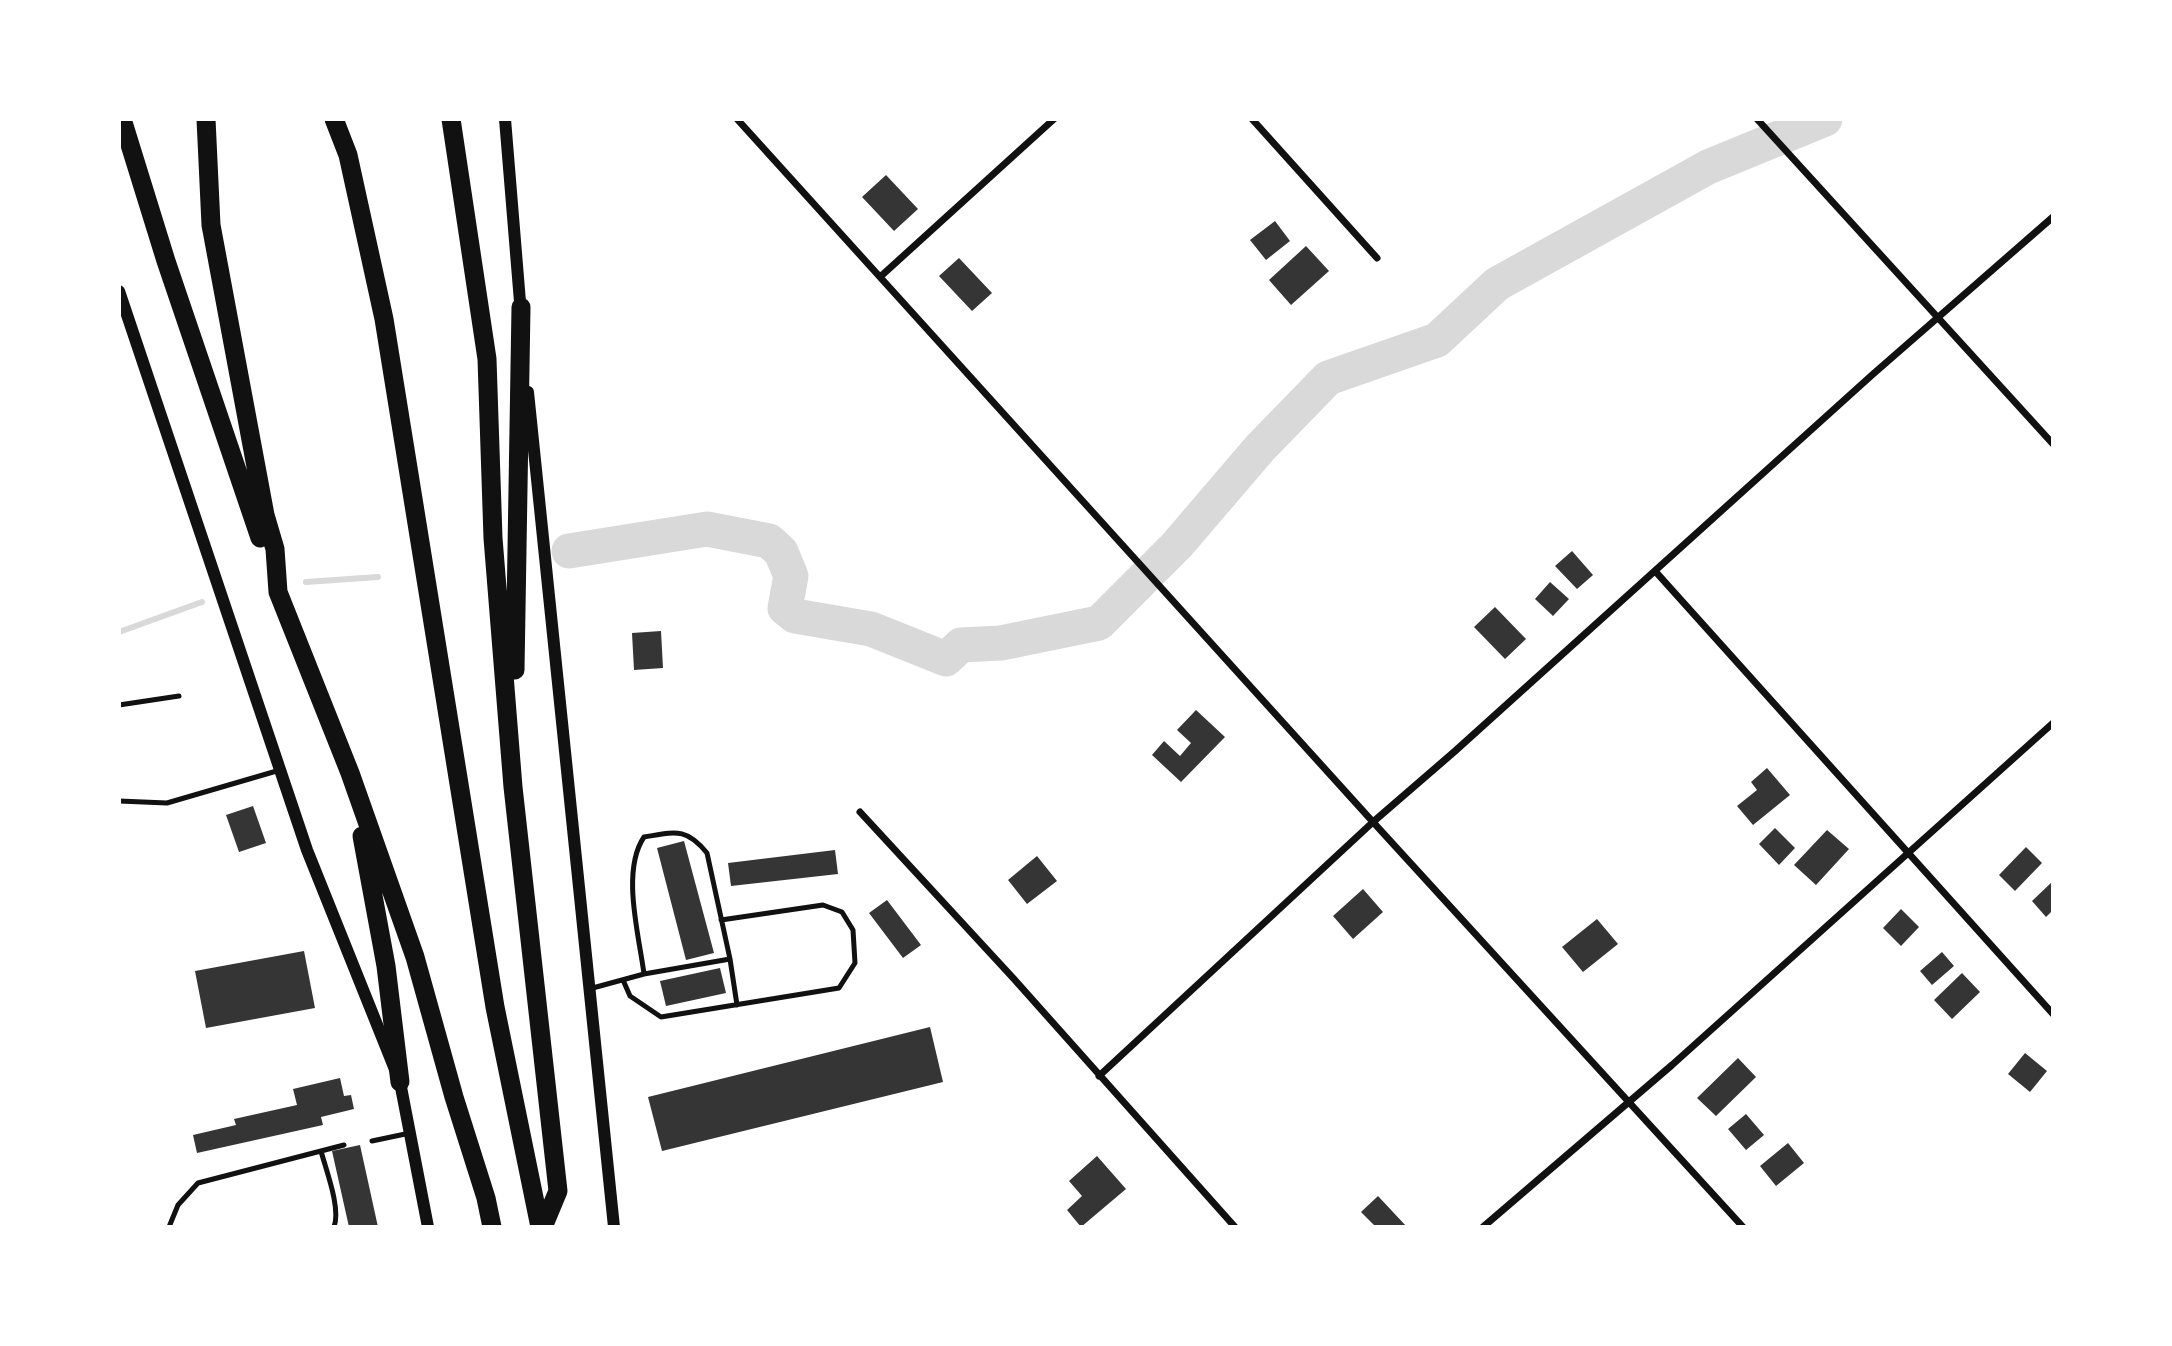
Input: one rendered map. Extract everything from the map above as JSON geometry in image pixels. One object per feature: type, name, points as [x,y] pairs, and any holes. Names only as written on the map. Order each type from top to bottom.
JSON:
[{"type":"highway","points":[[122,119],[166,261],[278,592],[350,773],[415,957],[454,1097],[486,1198],[492,1227]]},
{"type":"highway","points":[[206,119],[211,225],[263,502],[275,549],[278,592]]},
{"type":"highway","points":[[334,119],[348,155],[384,319],[495,1007],[541,1227]]},
{"type":"highway","points":[[451,119],[487,359],[493,538],[513,787],[558,1191],[541,1227]]},
{"type":"highway","points":[[513,787],[521,307]]},
{"type":"highway","points":[[350,773],[386,966],[400,1082]]},
{"type":"street","points":[[505,119],[542,551],[614,1227]]},
{"type":"street","points":[[737,119],[1743,1227]]},
{"type":"street","points":[[880,277],[1054,119]]},
{"type":"street","points":[[1252,119],[1377,258]]},
{"type":"street","points":[[1757,119],[2053,444]]},
{"type":"street","points":[[1099,1076],[1373,822],[2053,217]]},
{"type":"street","points":[[119,291],[307,850],[400,1082],[428,1227]]},
{"type":"street","points":[[1655,571],[2053,1014]]},
{"type":"street","points":[[1483,1227],[1629,1102],[2053,723]]},
{"type":"street","points":[[860,812],[1014,979],[1235,1227]]},
{"type":"lane","points":[[119,705],[178,695]]},
{"type":"lane","points":[[119,801],[167,803],[280,770]]},
{"type":"lane","points":[[644,974],[633,892],[638,846],[644,837],[677,832],[696,839],[708,853],[737,1005]]},
{"type":"lane","points":[[622,980],[629,996],[661,1017],[839,988],[855,963],[853,930],[842,912],[823,905],[722,919]]},
{"type":"lane","points":[[589,989],[644,974],[730,959]]},
{"type":"lane","points":[[372,1141],[410,1133]]},
{"type":"lane","points":[[169,1227],[178,1205],[198,1183],[344,1145]]},
{"type":"lane","points":[[321,1151],[332,1192],[336,1220],[334,1227]]},
{"type":"building","points":[[886,175],[918,209],[894,231],[862,197]]},
{"type":"building","points":[[1275,221],[1290,241],[1266,260],[1250,240]]},
{"type":"building","points":[[1306,246],[1329,271],[1291,305],[1269,280]]},
{"type":"building","points":[[959,258],[992,293],[972,311],[939,276]]},
{"type":"building","points":[[1572,551],[1593,575],[1577,589],[1555,566]]},
{"type":"building","points":[[1550,582],[1569,599],[1553,616],[1535,599]]},
{"type":"building","points":[[1495,607],[1526,639],[1505,659],[1474,627]]},
{"type":"building","points":[[661,631],[663,668],[634,670],[632,633]]},
{"type":"building","points":[[1196,710],[1225,737],[1181,782],[1152,755],[1164,741],[1180,756],[1191,743],[1177,730]]},
{"type":"building","points":[[1767,768],[1790,795],[1753,825],[1737,806],[1757,790],[1751,782]]},
{"type":"building","points":[[253,806],[266,843],[239,852],[226,815]]},
{"type":"building","points":[[1775,828],[1795,848],[1779,865],[1759,844]]},
{"type":"building","points":[[1827,830],[1849,849],[1816,885],[1794,865]]},
{"type":"building","points":[[684,841],[714,953],[686,960],[657,848]]},
{"type":"building","points":[[2026,847],[2042,863],[2015,891],[1999,875]]},
{"type":"building","points":[[835,850],[838,874],[731,886],[728,863]]},
{"type":"building","points":[[1037,856],[1057,881],[1027,904],[1008,880]]},
{"type":"building","points":[[2053,881],[2053,910],[2046,917],[2032,901]]},
{"type":"building","points":[[1363,889],[1383,912],[1353,939],[1333,916]]},
{"type":"building","points":[[887,900],[921,945],[903,958],[869,913]]},
{"type":"building","points":[[1901,909],[1919,927],[1901,946],[1883,928]]},
{"type":"building","points":[[1597,919],[1618,944],[1583,972],[1562,947]]},
{"type":"building","points":[[304,951],[315,1008],[206,1028],[195,971]]},
{"type":"building","points":[[1942,952],[1954,966],[1932,985],[1920,971]]},
{"type":"building","points":[[720,968],[726,993],[666,1006],[660,981]]},
{"type":"building","points":[[1962,973],[1980,992],[1952,1019],[1934,1000]]},
{"type":"building","points":[[930,1027],[943,1082],[662,1151],[648,1097]]},
{"type":"building","points":[[2025,1053],[2047,1071],[2030,1092],[2008,1074]]},
{"type":"building","points":[[1738,1058],[1756,1077],[1716,1116],[1697,1098]]},
{"type":"building","points":[[340,1078],[344,1096],[351,1095],[354,1109],[321,1117],[323,1125],[197,1153],[193,1135],[236,1125],[234,1119],[297,1105],[293,1089]]},
{"type":"building","points":[[1746,1114],[1764,1135],[1746,1150],[1728,1129]]},
{"type":"building","points":[[1788,1143],[1804,1163],[1776,1186],[1760,1166]]},
{"type":"building","points":[[360,1145],[378,1227],[349,1227],[332,1151]]},
{"type":"building","points":[[1097,1156],[1126,1189],[1081,1227],[1067,1210],[1082,1196],[1069,1181]]},
{"type":"building","points":[[1378,1196],[1407,1227],[1376,1227],[1361,1212]]},
{"type":"waterway","points":[[569,551],[707,529],[769,541],[781,552],[791,576],[785,608],[795,616],[871,629],[946,659],[961,645],[1001,643],[1099,623],[1177,545],[1260,448],[1328,378],[1437,340],[1497,284],[1708,167],[1825,119]]},
{"type":"waterway","points":[[306,582],[378,577]]},
{"type":"waterway","points":[[119,632],[202,602]]}]
